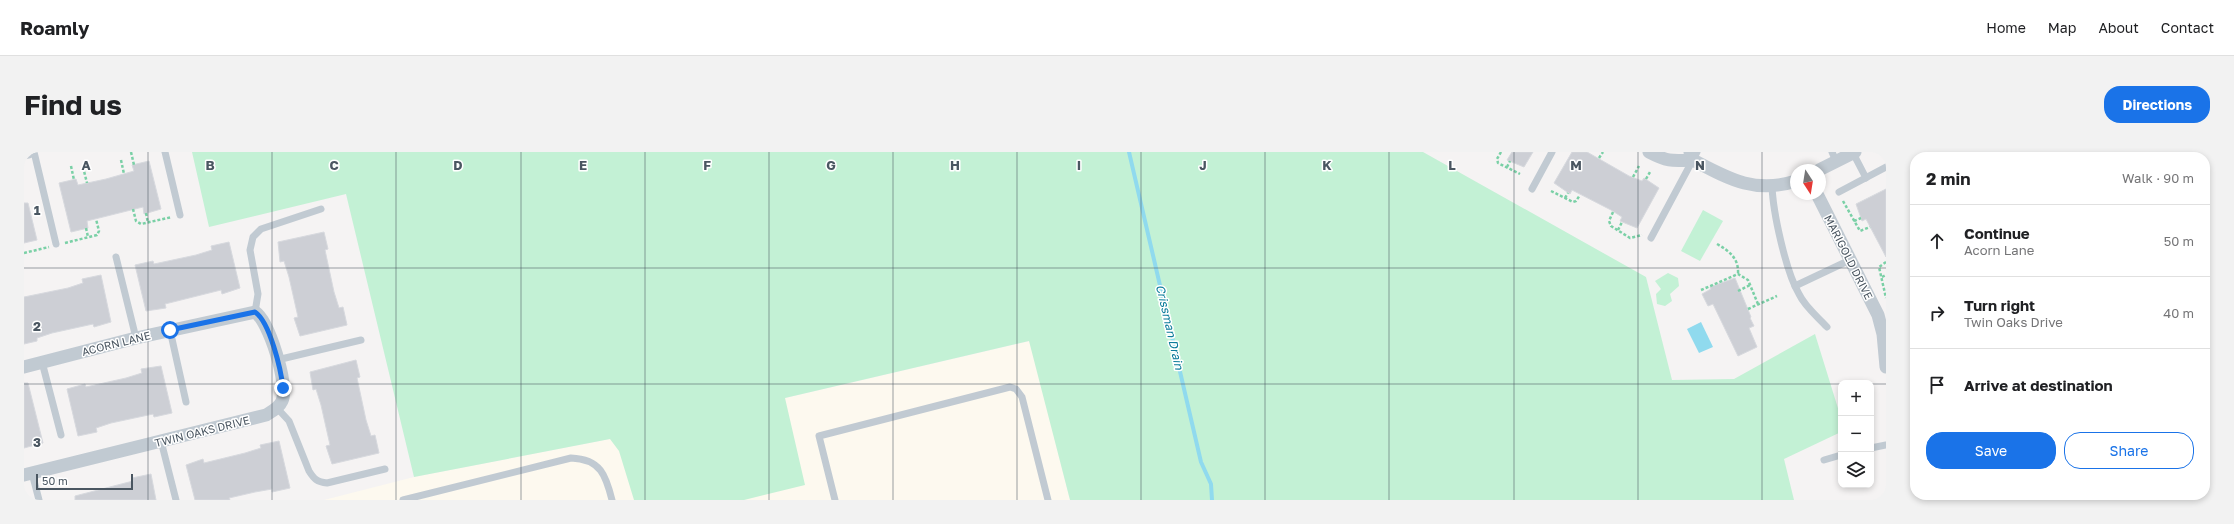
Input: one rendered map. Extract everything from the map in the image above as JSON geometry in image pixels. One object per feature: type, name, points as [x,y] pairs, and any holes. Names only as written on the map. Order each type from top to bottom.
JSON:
[{"type":"street","points":[[24,153],[29,152]]},
{"type":"street","points":[[1649,152],[1666,161],[1694,155],[1735,181],[1762,187],[1790,182]]},
{"type":"street","points":[[1826,164],[1834,157],[1854,152]]},
{"type":"street","name":"MARIGOLD DRIVE","points":[[1820,200],[1850,260],[1882,314],[1886,367]]},
{"type":"street","points":[[255,312],[264,321],[277,360],[283,388],[282,400],[277,408]]},
{"type":"street","name":"ACORN LANE","points":[[24,367],[136,338],[255,312]]},
{"type":"street","name":"TWIN OAKS DRIVE","points":[[28,474],[266,415],[277,408]]},
{"type":"lane","points":[[34,152],[56,245]]},
{"type":"lane","points":[[165,152],[177,216]]},
{"type":"lane","points":[[1532,188],[1552,152]]},
{"type":"lane","points":[[1854,152],[1866,178]]},
{"type":"lane","points":[[1648,236],[1694,155]]},
{"type":"lane","points":[[1840,195],[1886,167]]},
{"type":"lane","points":[[1772,186],[1775,212],[1795,286],[1801,299],[1827,327]]},
{"type":"lane","points":[[255,312],[257,287],[250,250],[253,237],[261,229],[321,209]]},
{"type":"lane","points":[[116,257],[136,338]]},
{"type":"lane","points":[[1795,286],[1850,260]]},
{"type":"lane","points":[[170,330],[186,402]]},
{"type":"lane","points":[[277,360],[361,340]]},
{"type":"lane","points":[[42,362],[61,435]]},
{"type":"lane","points":[[835,500],[819,436],[1010,386],[1016,389],[1022,397],[1048,500]]},
{"type":"lane","points":[[277,408],[289,421],[313,479],[319,482],[327,483],[385,469]]},
{"type":"lane","points":[[161,441],[176,500]]},
{"type":"lane","points":[[1874,447],[1886,445]]},
{"type":"lane","points":[[1824,460],[1838,456]]},
{"type":"lane","points":[[403,500],[420,498],[571,458],[585,461],[606,476],[612,500]]},
{"type":"lane","points":[[28,474],[39,500]]},
{"type":"path","points":[[131,152],[134,165]]},
{"type":"path","points":[[1501,152],[1497,161],[1520,174]]},
{"type":"path","points":[[1599,158],[1603,152]]},
{"type":"path","points":[[121,160],[124,174]]},
{"type":"path","points":[[1507,167],[1510,161]]},
{"type":"path","points":[[71,166],[74,180]]},
{"type":"path","points":[[1634,177],[1639,166]]},
{"type":"path","points":[[83,167],[87,183]]},
{"type":"path","points":[[1646,179],[1650,172]]},
{"type":"path","points":[[1551,191],[1575,202],[1580,194]]},
{"type":"path","points":[[1565,198],[1568,193]]},
{"type":"path","points":[[1840,195],[1860,231],[1870,227]]},
{"type":"path","points":[[133,210],[139,224],[177,216]]},
{"type":"path","points":[[1613,212],[1610,224],[1618,230],[1632,239],[1648,236]]},
{"type":"path","points":[[146,213],[148,223]]},
{"type":"path","points":[[1854,221],[1861,218]]},
{"type":"path","points":[[24,252],[88,237],[98,233],[96,219]]},
{"type":"path","points":[[1618,230],[1622,222]]},
{"type":"path","points":[[86,228],[88,237]]},
{"type":"path","points":[[1717,244],[1732,254],[1738,265],[1738,274]]},
{"type":"path","points":[[1886,262],[1880,265],[1886,298]]},
{"type":"path","points":[[1738,274],[1745,278],[1750,285],[1758,304]]},
{"type":"path","points":[[1701,290],[1738,274]]},
{"type":"path","points":[[1882,277],[1886,276]]},
{"type":"path","points":[[1738,291],[1750,285]]},
{"type":"path","points":[[1748,309],[1777,296]]},
{"type":"shaded area","points":[[1030,341],[1070,500],[324,500],[414,477],[610,439]]},
{"type":"green space","points":[[192,152],[1423,152],[1646,277],[1672,380],[1734,379],[1815,334],[1838,408],[1838,433],[1784,459],[1794,500],[1070,500],[1029,341],[785,398],[805,485],[744,500],[634,500],[619,451],[610,439],[414,477],[346,194],[209,227]]},
{"type":"green space","points":[[1703,210],[1723,221],[1700,261],[1681,251]]},
{"type":"green space","points":[[1668,273],[1678,278],[1679,286],[1670,294],[1672,301],[1665,306],[1657,304],[1656,294],[1661,289],[1655,281]]},
{"type":"water","points":[[1701,322],[1713,347],[1699,353],[1687,329]]},
{"type":"building","points":[[1512,152],[1533,152],[1524,167],[1507,160]]},
{"type":"building","points":[[1572,152],[1587,152],[1629,176],[1642,181],[1644,178],[1659,188],[1637,228],[1620,221],[1622,217],[1611,210],[1572,190],[1570,194],[1554,183]]},
{"type":"building","points":[[149,161],[161,209],[144,214],[143,207],[87,221],[88,228],[71,232],[59,183],[76,179],[78,185],[106,179],[134,171],[132,165]]},
{"type":"building","points":[[1886,189],[1886,257],[1866,219],[1862,221],[1856,204]]},
{"type":"building","points":[[24,203],[28,203],[37,240],[24,243]]},
{"type":"building","points":[[324,232],[328,249],[325,250],[334,292],[339,308],[343,307],[347,325],[300,336],[294,318],[298,317],[289,277],[284,261],[280,262],[278,242]]},
{"type":"building","points":[[229,242],[240,288],[222,294],[221,290],[165,304],[166,308],[146,311],[135,265],[153,261],[154,264],[196,255],[212,250],[211,246]]},
{"type":"building","points":[[101,275],[111,322],[94,327],[93,324],[52,333],[37,338],[37,341],[24,344],[24,297],[68,288],[83,283],[82,279]]},
{"type":"building","points":[[1735,278],[1754,326],[1749,328],[1757,347],[1738,356],[1713,304],[1708,306],[1702,294],[1711,289],[1710,287]]},
{"type":"building","points":[[356,360],[360,377],[357,378],[366,420],[371,436],[375,435],[379,453],[332,464],[326,446],[330,445],[321,405],[316,389],[313,390],[310,372]]},
{"type":"building","points":[[161,366],[172,413],[154,417],[153,414],[111,423],[96,428],[97,432],[78,436],[67,389],[85,384],[86,387],[126,378],[142,373],[141,369]]},
{"type":"building","points":[[24,383],[28,383],[43,443],[24,448]]},
{"type":"building","points":[[279,441],[290,488],[272,492],[272,489],[255,492],[229,498],[230,500],[195,500],[186,465],[203,459],[204,463],[245,453],[261,448],[260,445]]},
{"type":"building","points":[[151,474],[156,500],[75,500],[75,496],[133,481],[132,478]]},
{"type":"waterway","name":"Crissman Drain","points":[[1129,152],[1201,462],[1211,484],[1212,500]]},
{"type":"route","points":[[170,330],[241,313],[255,312],[260,315],[264,321],[282,375],[283,388]]}]
